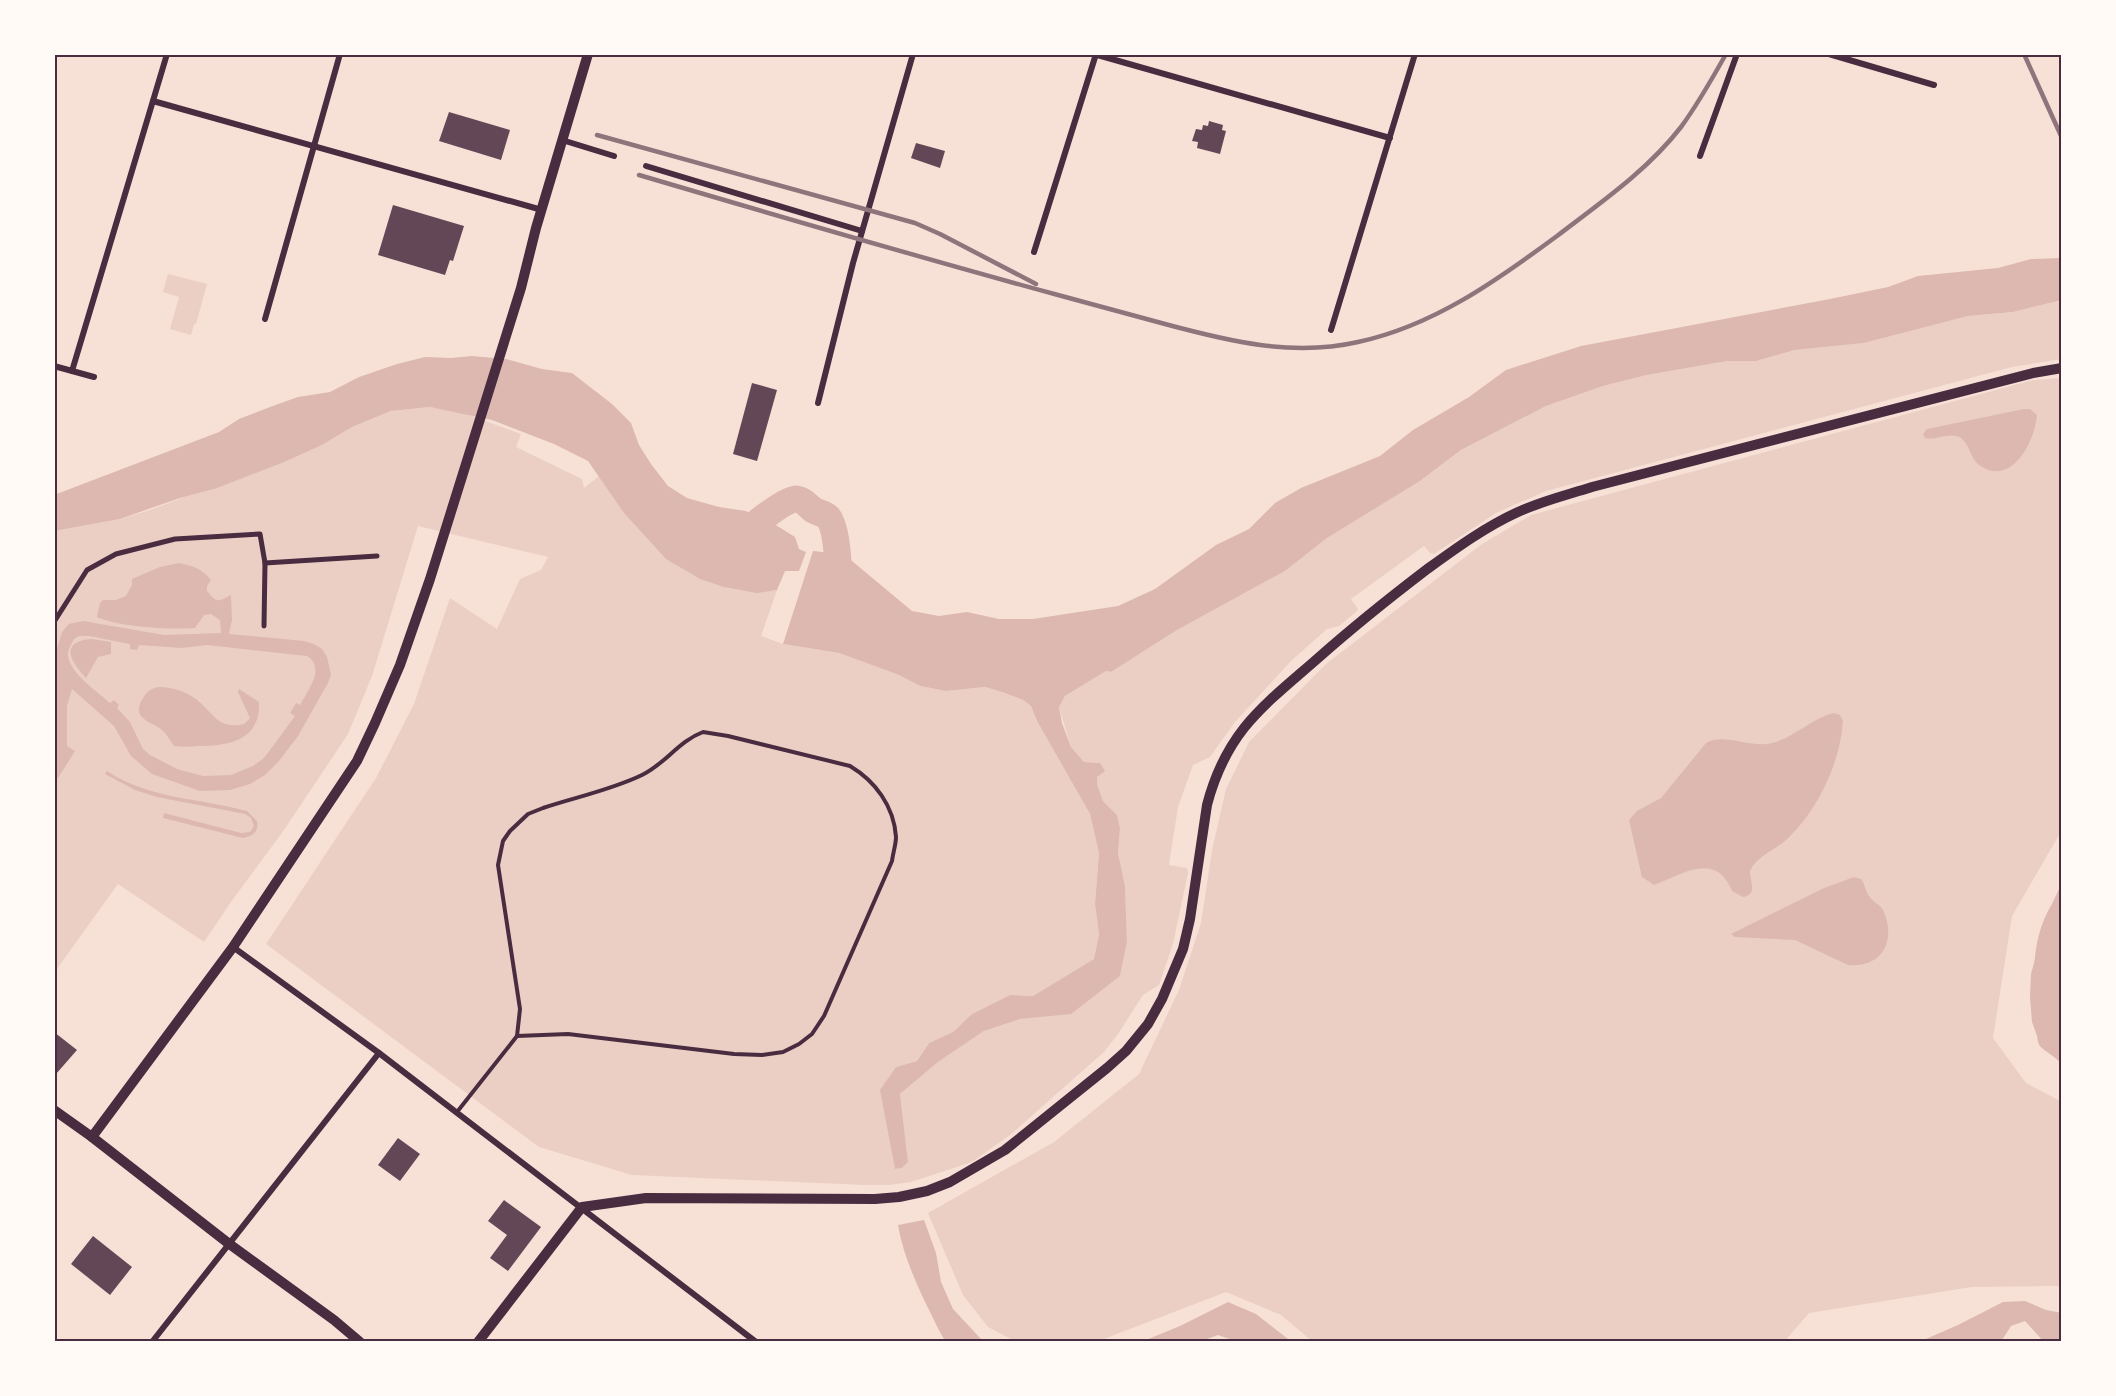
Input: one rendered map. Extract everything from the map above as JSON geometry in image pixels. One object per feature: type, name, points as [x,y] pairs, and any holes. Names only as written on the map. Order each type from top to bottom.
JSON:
[{"type":"street","points":[[72,371],[167,54]]},
{"type":"street","points":[[265,319],[340,54]]},
{"type":"street","points":[[92,1137],[233,946],[357,761],[400,664],[430,579],[521,288],[588,54]]},
{"type":"street","points":[[818,403],[862,231],[913,54]]},
{"type":"street","points":[[1034,252],[1095,54],[1390,138]]},
{"type":"street","points":[[1331,330],[1415,54]]},
{"type":"street","points":[[1700,156],[1737,54]]},
{"type":"street","points":[[1829,54],[1934,85]]},
{"type":"street","points":[[153,101],[542,210]]},
{"type":"street","points":[[562,140],[614,156]]},
{"type":"street","points":[[646,166],[862,231]]},
{"type":"street","points":[[54,366],[94,377]]},
{"type":"street","points":[[478,1342],[582,1207],[646,1198],[875,1199],[927,1191],[950,1182],[1005,1150],[1107,1068],[1126,1051],[1148,1024],[1162,999],[1183,949],[1190,919],[1207,806],[1215,780],[1232,745],[1263,707],[1372,610],[1457,547],[1517,512],[1567,495],[2022,375],[2062,368]]},
{"type":"street","points":[[54,622],[87,570],[116,554],[175,539],[260,534],[265,562],[264,626]]},
{"type":"street","points":[[265,562],[377,555]]},
{"type":"street","points":[[233,946],[379,1053],[756,1342]]},
{"type":"street","points":[[152,1342],[379,1053]]},
{"type":"street","points":[[54,1110],[228,1243],[334,1320],[360,1342]]},
{"type":"lane","points":[[456,1112],[517,1036],[520,1008],[498,866],[503,841],[516,823],[528,814],[643,775],[661,764],[691,736],[703,732],[850,766],[862,773],[883,798],[890,811],[896,838],[892,861],[824,1016],[812,1034],[799,1044],[783,1052],[743,1055],[568,1034],[517,1036]]},
{"type":"shaded area","points":[[2062,258],[2062,300],[2013,312],[1968,316],[1864,343],[1795,350],[1756,361],[1727,361],[1647,375],[1603,386],[1546,406],[1461,450],[1420,481],[1327,538],[1285,571],[1177,630],[1111,672],[1106,671],[1065,696],[1059,707],[1071,747],[1084,762],[1100,763],[1105,771],[1097,777],[1097,784],[1103,801],[1117,815],[1120,828],[1118,853],[1125,886],[1127,942],[1120,976],[1071,1014],[1020,1019],[984,1031],[938,1062],[900,1094],[908,1162],[902,1168],[895,1169],[880,1090],[896,1067],[917,1061],[929,1043],[953,1032],[972,1014],[1010,995],[1033,996],[1094,959],[1099,934],[1095,904],[1099,853],[1090,814],[1037,721],[1031,706],[1023,700],[985,687],[946,691],[920,686],[899,675],[839,653],[783,644],[813,551],[831,553],[839,547],[852,561],[912,611],[939,616],[967,612],[999,619],[1033,619],[1118,606],[1155,589],[1216,545],[1249,529],[1275,503],[1301,488],[1380,456],[1413,430],[1469,397],[1506,370],[1581,346],[1888,287],[1918,276],[1998,268],[2031,259]]},
{"type":"shaded area","points":[[168,274],[207,284],[191,335],[170,329],[179,297],[163,292]]},
{"type":"shaded area","points":[[2062,300],[2062,359],[2012,367],[1546,491],[1496,513],[1434,554],[1424,546],[1351,599],[1358,609],[1356,612],[1339,626],[1327,629],[1291,661],[1235,722],[1210,757],[1193,765],[1178,807],[1169,865],[1187,868],[1188,873],[1173,944],[1159,985],[1143,995],[1104,1052],[1010,1135],[972,1162],[911,1182],[864,1185],[632,1175],[539,1147],[266,944],[376,778],[414,704],[450,598],[497,629],[520,579],[541,570],[548,557],[418,526],[372,676],[348,734],[284,830],[204,942],[118,884],[54,973],[54,531],[120,519],[150,510],[322,445],[352,427],[391,411],[430,407],[461,412],[521,434],[516,447],[582,479],[584,488],[599,476],[633,522],[652,543],[694,576],[719,586],[746,591],[777,590],[761,636],[783,644],[839,653],[899,675],[920,686],[946,691],[985,687],[1023,700],[1031,706],[1037,721],[1090,814],[1099,853],[1095,904],[1099,934],[1094,959],[1033,996],[1010,995],[972,1014],[953,1032],[929,1043],[917,1061],[896,1067],[890,1138],[895,1169],[902,1168],[908,1162],[900,1094],[938,1062],[984,1031],[1020,1019],[1071,1013],[1120,976],[1127,942],[1125,886],[1118,853],[1120,828],[1117,815],[1103,801],[1097,784],[1097,777],[1104,771],[1100,763],[1084,762],[1071,747],[1059,707],[1065,696],[1106,671],[1111,672],[1177,630],[1285,571],[1327,538],[1420,481],[1461,450],[1546,406],[1603,386],[1647,375],[1727,361],[1756,361],[1795,350],[1864,343],[1968,316],[2013,312]]},
{"type":"shaded area","points":[[472,356],[506,359],[542,369],[572,373],[612,404],[631,423],[639,445],[668,486],[687,498],[719,507],[746,511],[760,520],[766,519],[795,537],[799,549],[806,552],[799,571],[785,571],[777,590],[757,593],[723,587],[700,579],[666,559],[624,513],[588,461],[554,444],[492,420],[430,407],[391,411],[352,427],[322,445],[284,462],[217,488],[120,519],[54,531],[54,495],[219,432],[239,419],[270,407],[298,397],[330,392],[359,377],[397,364],[425,357]]},
{"type":"shaded area","points":[[2062,378],[2062,830],[2012,916],[1993,1038],[2026,1083],[2062,1102],[2062,1286],[1972,1287],[1809,1313],[1784,1342],[1313,1342],[1281,1315],[1226,1292],[1096,1342],[1017,1342],[988,1327],[963,1295],[928,1213],[1054,1142],[1139,1074],[1179,990],[1201,923],[1212,850],[1226,789],[1249,742],[1326,664],[1482,544],[1531,515],[2033,380]]},
{"type":"shaded area","points":[[2030,409],[2037,415],[2032,437],[2019,459],[2001,471],[1991,471],[1979,465],[1966,444],[1957,436],[1929,439],[1923,434],[1927,429]]},
{"type":"shaded area","points":[[179,563],[193,567],[211,580],[207,591],[213,598],[221,600],[231,595],[232,620],[229,634],[304,641],[322,649],[327,657],[331,675],[328,683],[298,736],[265,775],[250,784],[230,790],[200,791],[152,774],[131,756],[114,726],[72,689],[67,706],[67,746],[75,751],[58,778],[54,780],[54,658],[62,632],[69,624],[83,621],[164,635],[221,633],[220,620],[211,614],[204,615],[195,628],[185,629],[131,625],[97,617],[100,603],[103,600],[116,600],[126,596],[132,585],[132,579],[160,567]],"holes":[[[79,636],[130,644],[130,649],[137,650],[139,645],[182,648],[207,645],[307,656],[315,667],[314,679],[300,705],[296,703],[290,713],[295,716],[264,758],[253,766],[231,775],[203,776],[177,769],[150,755],[143,749],[130,722],[117,708],[119,705],[114,700],[110,703],[77,674],[69,659],[68,650],[74,639]]]},
{"type":"shaded area","points":[[92,639],[111,642],[111,654],[98,657],[86,678],[72,659],[71,648],[82,641]]},
{"type":"shaded area","points":[[159,687],[187,694],[196,699],[217,719],[228,725],[244,724],[250,718],[238,692],[239,689],[259,702],[255,725],[249,733],[231,742],[210,746],[174,746],[164,732],[140,715],[140,705],[146,693]]},
{"type":"shaded area","points":[[1834,713],[1840,715],[1843,721],[1837,754],[1825,786],[1817,802],[1797,829],[1753,866],[1750,871],[1752,890],[1748,895],[1743,897],[1732,891],[1717,871],[1707,868],[1686,872],[1654,885],[1642,877],[1629,820],[1637,811],[1661,798],[1706,743],[1719,739],[1759,744],[1775,742]]},
{"type":"shaded area","points":[[107,771],[157,793],[247,811],[257,821],[256,831],[243,838],[163,818],[164,813],[241,833],[250,832],[254,826],[251,818],[245,814],[157,797],[135,790],[105,774]]},
{"type":"shaded area","points":[[1854,877],[1861,879],[1868,894],[1883,909],[1887,923],[1887,943],[1883,951],[1870,962],[1848,965],[1795,940],[1735,937],[1731,934],[1824,888]]},
{"type":"shaded area","points":[[2062,883],[2062,926],[2043,987],[2055,1030],[2062,1038],[2062,1064],[2040,1044],[2032,1022],[2030,997],[2031,974],[2048,912]]},
{"type":"shaded area","points":[[2062,928],[2062,1041],[2052,1016],[2049,985],[2052,954]]},
{"type":"shaded area","points":[[924,1220],[936,1253],[941,1282],[953,1309],[986,1342],[946,1342],[938,1328],[909,1266],[898,1225]]},
{"type":"shaded area","points":[[2025,1301],[2046,1310],[2062,1313],[2062,1342],[2044,1342],[2025,1321],[2011,1326],[2002,1340],[1998,1342],[1919,1342],[2003,1302]]},
{"type":"shaded area","points":[[1228,1302],[1256,1314],[1292,1342],[1238,1342],[1218,1335],[1199,1342],[1141,1342],[1180,1326]]},
{"type":"building","points":[[449,112],[510,130],[501,160],[439,141]]},
{"type":"building","points":[[1209,121],[1223,125],[1222,130],[1226,131],[1220,154],[1197,148],[1198,142],[1192,141],[1196,129],[1202,130],[1203,125],[1208,126]]},
{"type":"building","points":[[916,143],[945,151],[940,168],[911,158]]},
{"type":"building","points":[[393,205],[464,226],[453,261],[450,260],[445,275],[378,255]]},
{"type":"building","points":[[752,383],[777,390],[757,461],[733,454]]},
{"type":"building","points":[[54,1032],[77,1050],[56,1074],[54,1072]]},
{"type":"building","points":[[398,1138],[420,1154],[400,1181],[378,1165]]},
{"type":"building","points":[[504,1200],[541,1227],[508,1271],[490,1258],[507,1235],[488,1221]]},
{"type":"building","points":[[93,1236],[132,1267],[110,1295],[71,1264]]},
{"type":"waterway","points":[[732,543],[773,511],[797,499],[828,517],[831,523],[836,540],[840,586]]},
{"type":"waterway","points":[[2062,914],[2055,928],[2048,959],[2051,1038],[2062,1046]]},
{"type":"railway","points":[[639,175],[953,266],[1189,330],[1260,345],[1309,348],[1333,346],[1386,335],[1438,313],[1487,285],[1557,236],[1622,186],[1668,143],[1693,109],[1726,54]]},
{"type":"railway","points":[[2024,54],[2062,138]]},
{"type":"railway","points":[[597,135],[915,223],[1036,284]]}]
